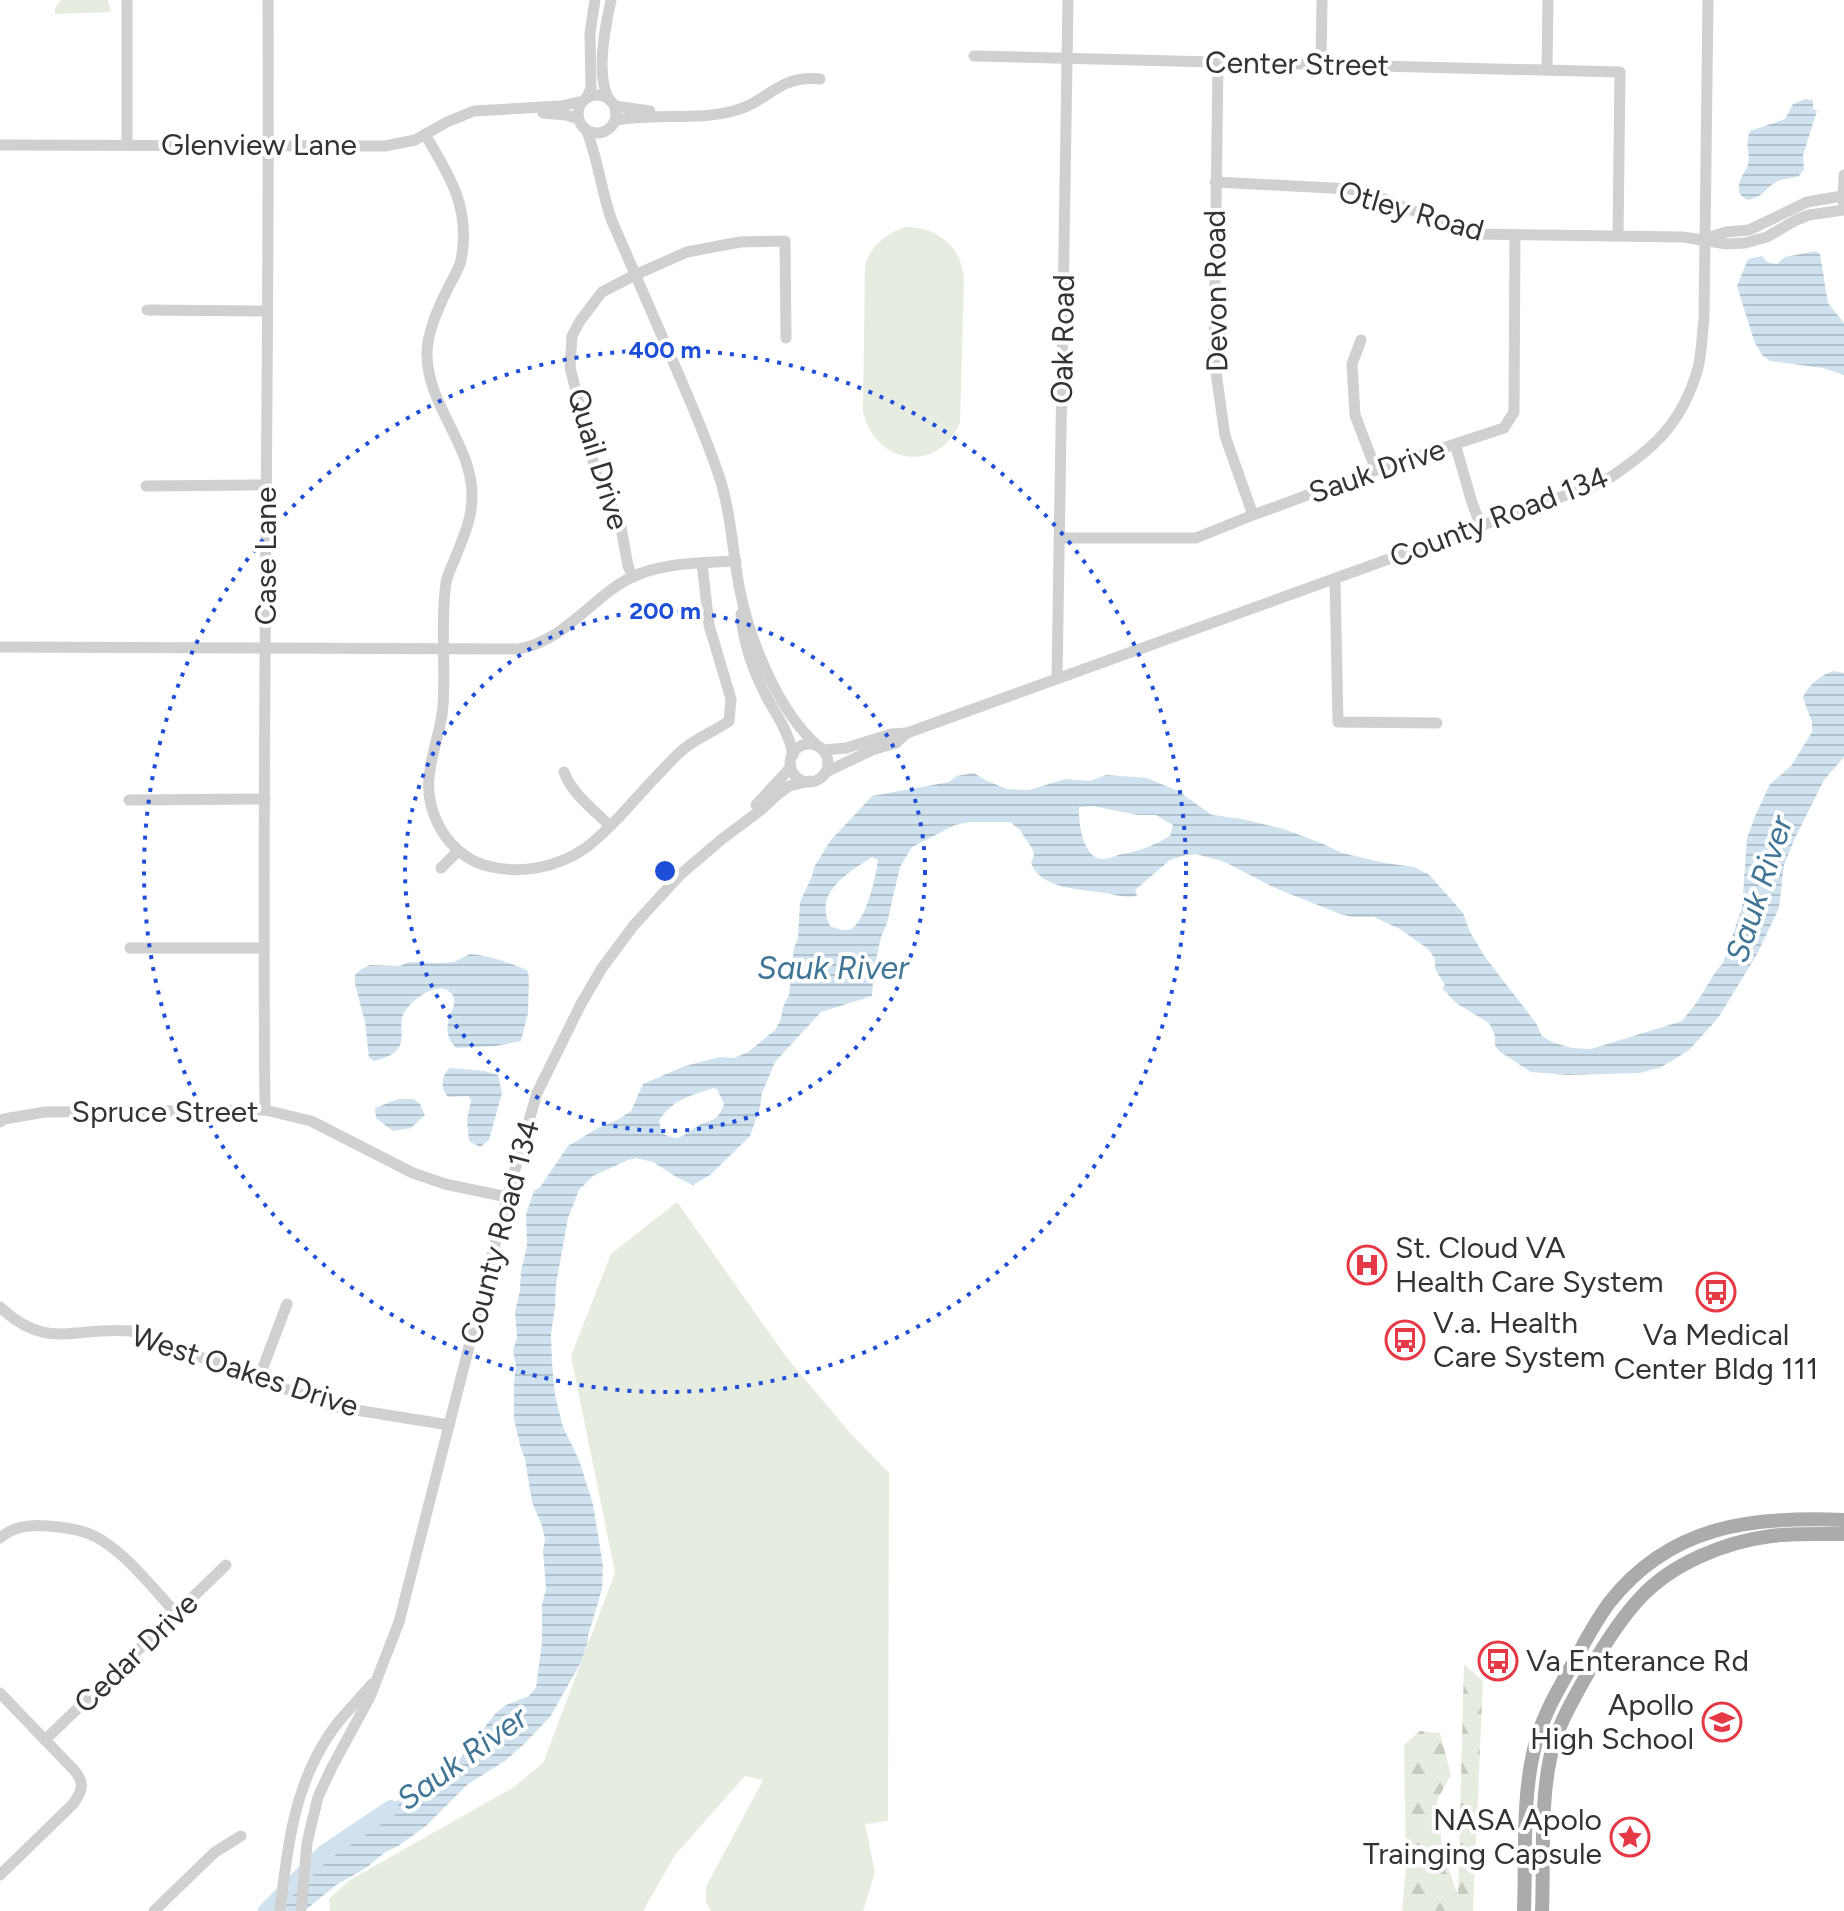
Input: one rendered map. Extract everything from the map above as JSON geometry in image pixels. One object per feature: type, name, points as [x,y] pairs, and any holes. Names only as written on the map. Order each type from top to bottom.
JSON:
[{"type":"main road","points":[[1524,1911],[1530,1770],[1537,1737],[1547,1710],[1608,1605],[1628,1582],[1662,1555],[1709,1532],[1742,1523],[1775,1519],[1844,1520]]},
{"type":"main road","points":[[1542,1911],[1548,1773],[1554,1742],[1562,1720],[1612,1633],[1642,1596],[1668,1574],[1697,1559],[1770,1536],[1844,1534]]},
{"type":"street","points":[[595,0],[590,41],[591,88],[578,110],[582,124],[593,148],[602,193],[612,221],[713,457],[729,511],[740,590],[742,632],[748,655],[758,681],[787,731],[796,776],[810,781],[819,779],[826,772],[828,758],[798,725],[777,692],[751,631],[740,590]]},
{"type":"street","points":[[582,124],[594,132],[609,129],[615,121],[616,112],[605,91],[602,67],[611,0]]},
{"type":"street","name":"Oak Road","points":[[1057,678],[1068,0]]},
{"type":"street","points":[[1321,64],[1322,0]]},
{"type":"street","points":[[1547,70],[1548,0]]},
{"type":"street","name":"County Road 134","points":[[821,748],[846,748],[891,734],[907,733],[1605,481],[1637,460],[1671,427],[1686,401],[1698,366],[1704,318],[1708,0]]},
{"type":"street","name":"Case Lane","points":[[265,1110],[263,948],[268,1]]},
{"type":"street","points":[[127,2],[127,145]]},
{"type":"street","name":"Center Street","points":[[974,56],[1620,72],[1618,236]]},
{"type":"street","name":"Devon Road","points":[[1218,62],[1214,358],[1225,436],[1253,515]]},
{"type":"street","points":[[615,121],[717,115],[742,109],[783,84],[809,78],[820,79]]},
{"type":"street","points":[[585,99],[598,95],[611,102],[698,116]]},
{"type":"street","name":"Glenview Lane","points":[[0,145],[385,146],[403,143],[461,115],[484,110],[558,106],[585,99]]},
{"type":"street","name":"Glenview Lane","points":[[511,108],[566,115],[582,124]]},
{"type":"street","points":[[599,174],[599,144],[604,131]]},
{"type":"street","points":[[425,134],[458,194],[465,225],[461,262],[427,338],[426,357],[435,393],[466,460],[472,484],[467,528],[446,581],[444,702],[441,728],[429,771],[433,812],[444,835],[458,851],[470,860],[495,868],[520,870],[563,860],[585,849],[610,826],[680,751],[729,721],[731,699],[709,625],[702,563]]},
{"type":"street","points":[[1704,239],[1727,244],[1745,243],[1767,237],[1809,215],[1844,210],[1844,175]]},
{"type":"street","name":"Otley Road","points":[[1215,182],[1350,189],[1382,198],[1470,234],[1704,239]]},
{"type":"street","points":[[1704,239],[1726,232],[1749,230],[1807,202],[1842,196]]},
{"type":"street","name":"Sauk Drive","points":[[1059,538],[1196,538],[1376,470],[1504,428],[1514,412],[1515,236]]},
{"type":"street","name":"Quail Drive","points":[[633,577],[620,522],[598,481],[570,367],[572,336],[580,321],[602,292],[687,252],[740,242],[785,241],[786,338]]},
{"type":"street","points":[[147,310],[267,311]]},
{"type":"street","points":[[1361,340],[1352,364],[1355,415],[1376,470]]},
{"type":"street","points":[[1455,444],[1480,525]]},
{"type":"street","points":[[146,486],[267,485]]},
{"type":"street","points":[[0,647],[518,649],[552,637],[633,577],[659,568],[736,561]]},
{"type":"street","points":[[1335,580],[1338,722],[1437,723]]},
{"type":"street","name":"County Road 134","points":[[826,772],[863,753],[896,743],[907,733]]},
{"type":"street","points":[[792,761],[797,749],[805,744],[821,748]]},
{"type":"street","name":"County Road 134","points":[[722,839],[792,761]]},
{"type":"street","points":[[564,772],[574,790],[610,826]]},
{"type":"street","name":"County Road 134","points":[[301,1911],[307,1843],[321,1791],[358,1721],[399,1622],[507,1197],[537,1093],[588,992],[634,925],[681,874],[722,839],[783,790],[810,781]]},
{"type":"street","points":[[129,800],[265,799]]},
{"type":"street","points":[[441,868],[458,851]]},
{"type":"street","points":[[130,948],[263,948]]},
{"type":"street","name":"Spruce Street","points":[[0,1122],[45,1112],[265,1110],[311,1121],[413,1173],[445,1184],[507,1197]]},
{"type":"street","points":[[259,1378],[287,1304]]},
{"type":"street","name":"West Oakes Drive","points":[[0,1307],[16,1322],[34,1331],[59,1335],[98,1330],[131,1331],[331,1406],[449,1425]]},
{"type":"street","points":[[0,1538],[20,1527],[40,1525],[92,1535],[114,1548],[177,1614]]},
{"type":"street","name":"Cedar Drive","points":[[45,1740],[226,1565]]},
{"type":"street","name":"County Road 134","points":[[280,1911],[294,1814],[310,1770],[331,1732],[378,1677]]},
{"type":"street","points":[[0,1693],[81,1778],[82,1786],[80,1795],[0,1875]]},
{"type":"street","points":[[154,1911],[215,1852],[241,1836]]},
{"type":"green space","points":[[61,0],[108,0],[111,12],[55,14]]},
{"type":"green space","points":[[906,227],[928,231],[946,241],[958,257],[964,279],[960,423],[950,440],[937,451],[922,456],[892,452],[880,443],[869,429],[863,411],[865,264],[881,240]]},
{"type":"green space","points":[[677,1202],[787,1358],[852,1435],[889,1473],[888,1821],[865,1824],[875,1872],[863,1911],[711,1911],[706,1902],[706,1887],[763,1780],[745,1776],[675,1855],[643,1911],[330,1911],[329,1899],[350,1880],[514,1787],[543,1763],[615,1573],[571,1356],[611,1254]]},
{"type":"green space","points":[[1464,1664],[1483,1681],[1473,1911],[1402,1911],[1406,1867],[1404,1745],[1420,1731],[1440,1733],[1451,1775],[1437,1800],[1442,1849],[1458,1896]]},
{"type":"water","points":[[1805,99],[1813,100],[1813,109],[1817,111],[1803,155],[1804,169],[1799,176],[1778,181],[1748,200],[1740,194],[1739,187],[1748,165],[1750,131],[1785,119],[1793,104]]},
{"type":"water","points":[[1816,251],[1820,254],[1828,303],[1844,323],[1844,375],[1823,368],[1770,361],[1762,355],[1754,341],[1737,286],[1748,259],[1762,256],[1767,262],[1777,264],[1785,257]]},
{"type":"water","name":"Sauk River","points":[[1829,673],[1844,673],[1844,757],[1824,780],[1794,840],[1784,865],[1779,908],[1756,956],[1718,1018],[1689,1050],[1661,1067],[1640,1073],[1567,1075],[1531,1072],[1499,1051],[1489,1023],[1456,1003],[1442,988],[1445,985],[1428,949],[1400,929],[1374,917],[1340,914],[1275,888],[1225,862],[1196,854],[1170,860],[1135,890],[1137,896],[1129,897],[1063,887],[1044,879],[1031,863],[1033,850],[1020,830],[1010,822],[955,825],[912,847],[900,867],[881,937],[872,996],[821,1012],[775,1062],[750,1136],[710,1175],[693,1185],[653,1162],[636,1158],[593,1176],[579,1190],[568,1218],[556,1284],[551,1334],[552,1363],[555,1395],[563,1427],[579,1460],[593,1504],[603,1566],[602,1589],[581,1662],[550,1717],[505,1761],[468,1784],[426,1826],[336,1885],[304,1911],[257,1911],[292,1880],[346,1847],[382,1811],[415,1788],[432,1770],[459,1760],[495,1714],[506,1705],[529,1696],[536,1688],[546,1589],[545,1539],[532,1502],[514,1419],[516,1365],[513,1351],[517,1337],[515,1312],[527,1246],[526,1214],[534,1191],[568,1146],[631,1111],[643,1084],[685,1066],[720,1057],[734,1058],[748,1052],[775,1030],[789,995],[800,902],[814,867],[831,840],[872,796],[949,782],[957,776],[974,773],[1007,789],[1029,790],[1065,779],[1090,781],[1106,775],[1147,778],[1178,791],[1212,815],[1284,829],[1342,853],[1414,867],[1428,874],[1463,913],[1485,957],[1536,1023],[1542,1036],[1572,1048],[1591,1049],[1682,1021],[1723,963],[1742,908],[1747,838],[1770,784],[1791,766],[1812,732],[1812,722],[1803,698],[1816,681]],"holes":[[[1093,806],[1137,815],[1156,815],[1173,825],[1170,836],[1141,849],[1106,859],[1097,858],[1091,854],[1083,839],[1079,813],[1079,807]],[[872,857],[878,860],[863,914],[854,927],[842,930],[830,926],[826,903],[834,887]],[[713,1088],[717,1089],[724,1104],[716,1118],[673,1138],[662,1133],[659,1121],[683,1099]]]},
{"type":"water","points":[[470,954],[527,970],[528,1013],[521,1041],[456,1048],[448,1032],[453,996],[448,990],[441,989],[426,993],[406,1009],[400,1045],[395,1052],[374,1061],[369,1058],[355,975],[370,965],[454,962]]},
{"type":"water","points":[[450,1068],[498,1075],[502,1093],[489,1140],[480,1147],[469,1141],[467,1120],[471,1100],[468,1096],[448,1097],[444,1090],[443,1078]]},
{"type":"water","points":[[398,1099],[414,1099],[425,1115],[411,1128],[393,1131],[376,1118],[375,1108]]},
{"type":"waterway","name":"Sauk River","points":[[266,1911],[324,1853],[391,1808]]},
{"type":"place","name":"St. Cloud VA Health Care System","points":[[1367,1265]]},
{"type":"place","name":"Va Medical Center Bldg 111","points":[[1716,1292]]},
{"type":"place","name":"V.a. Health Care System","points":[[1405,1340]]},
{"type":"place","name":"Va Enterance Rd","points":[[1498,1661]]},
{"type":"place","name":"Apollo High School","points":[[1722,1722]]},
{"type":"place","name":"NASA Apolo Trainging Capsule","points":[[1630,1837]]}]
